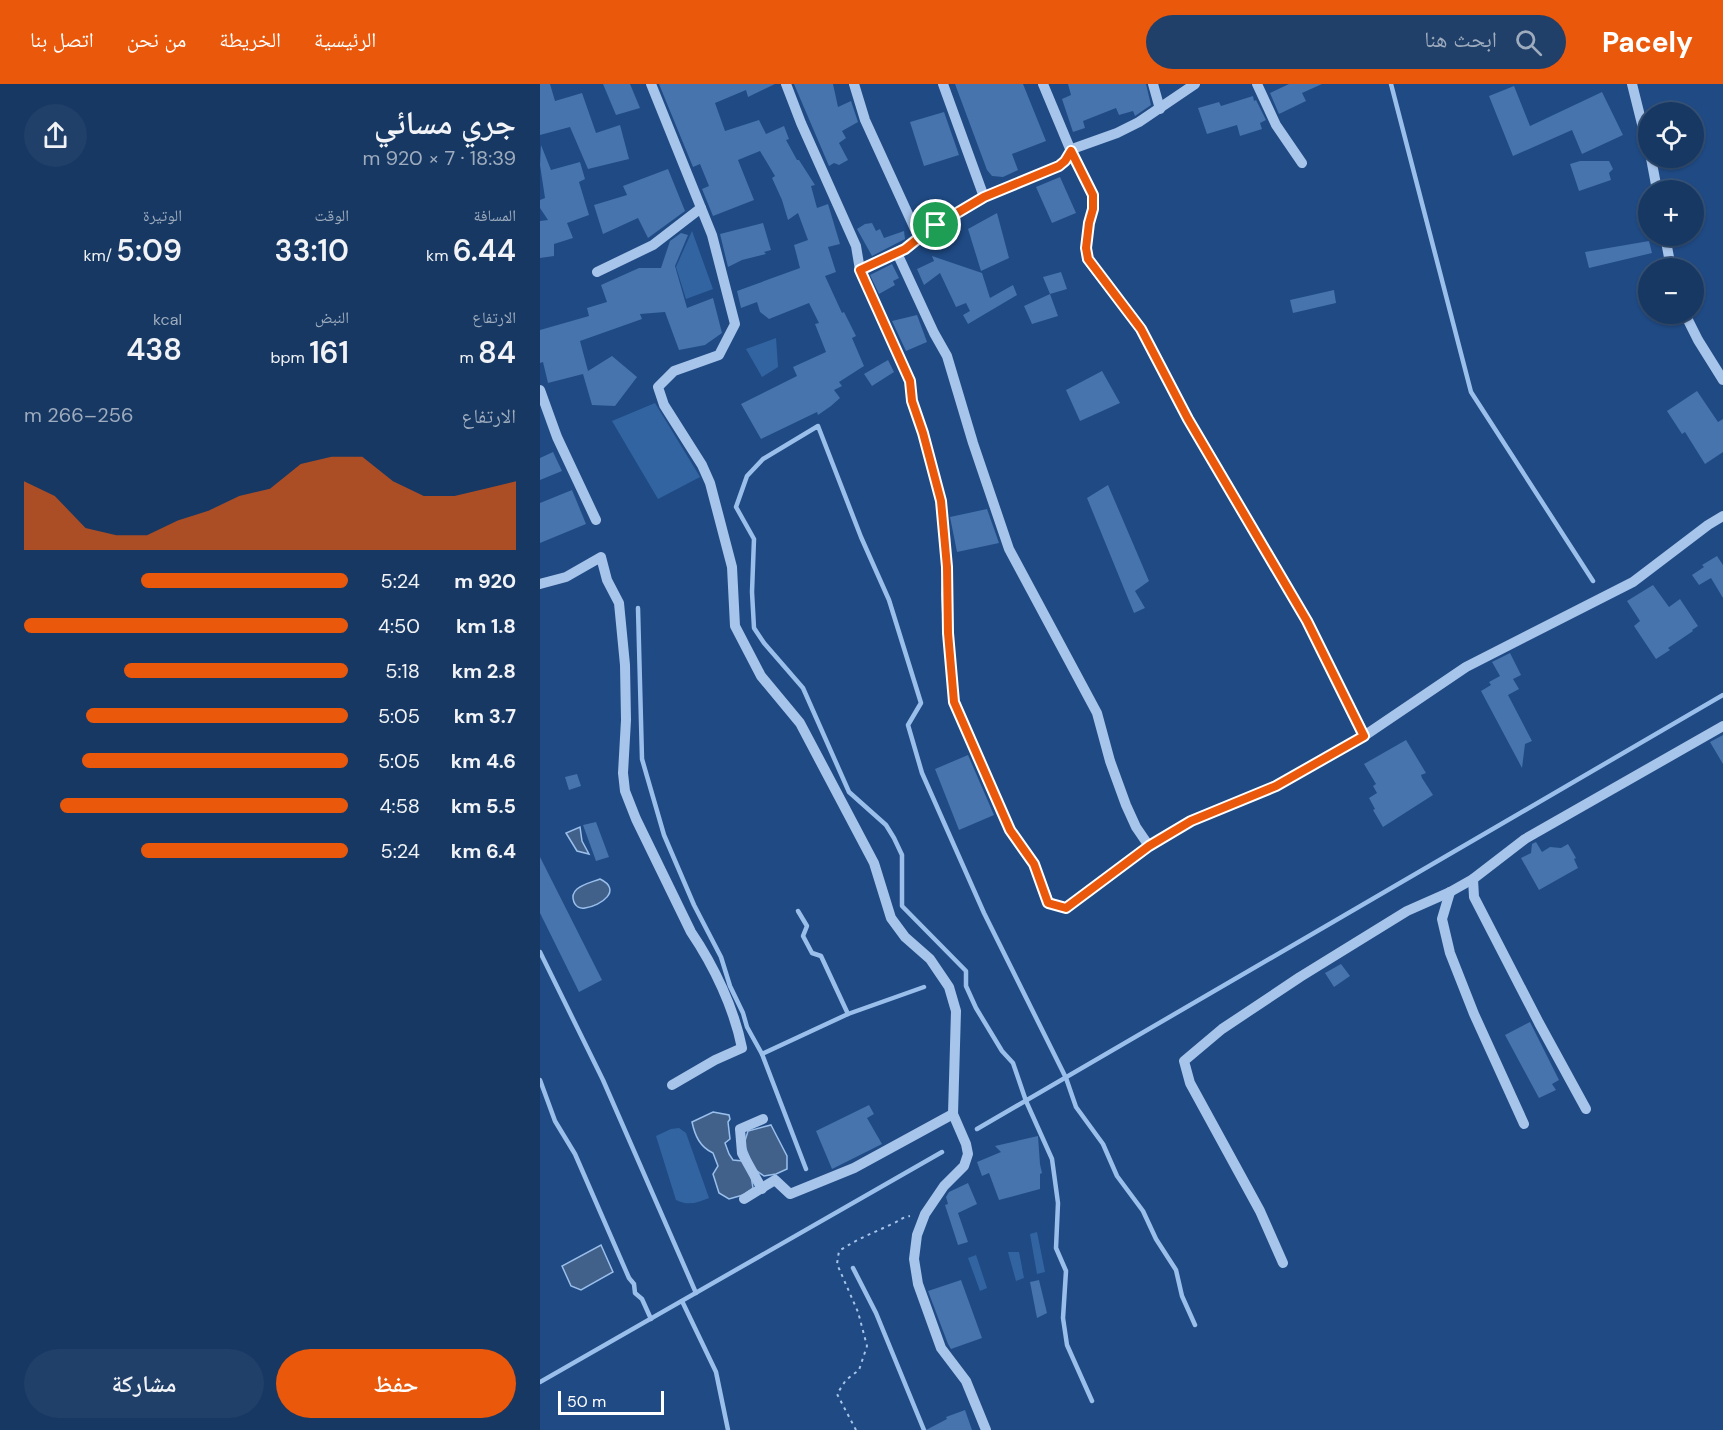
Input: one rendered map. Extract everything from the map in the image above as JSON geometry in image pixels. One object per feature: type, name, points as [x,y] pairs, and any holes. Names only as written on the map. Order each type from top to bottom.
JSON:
[{"type":"street","points":[[651,84],[712,235],[735,324],[719,355],[674,371],[658,387],[664,405],[702,465],[710,483],[732,567],[735,626],[761,676],[800,723],[874,863],[891,918],[905,937],[930,959],[949,987],[956,1011],[953,1114],[968,1154],[960,1171],[937,1195],[925,1214],[915,1246],[914,1259],[918,1284],[941,1348],[966,1382],[986,1430]]},
{"type":"street","points":[[786,84],[856,246],[860,270],[910,381],[912,401],[941,501],[954,702],[1010,830],[1034,864],[1048,903],[1066,908],[1149,846],[1191,821],[1276,786],[1364,736],[1466,667],[1633,582],[1723,516]]},
{"type":"street","points":[[854,84],[865,120],[919,238]]},
{"type":"street","points":[[943,84],[984,197]]},
{"type":"street","points":[[1042,84],[1093,195],[1093,209],[1086,248],[1088,259],[1141,329],[1188,419],[1307,621],[1364,736]]},
{"type":"street","points":[[1153,84],[1160,109]]},
{"type":"street","points":[[860,270],[897,253],[930,229],[984,197],[1059,166],[1071,151],[1117,133],[1160,109],[1196,84]]},
{"type":"street","points":[[1257,84],[1276,125],[1302,163]]},
{"type":"street","points":[[1632,84],[1638,108]]},
{"type":"street","points":[[597,272],[653,245],[701,208]]},
{"type":"street","points":[[897,253],[947,356],[973,443],[1009,549],[1097,713],[1110,761],[1126,805],[1136,827],[1149,846]]},
{"type":"street","points":[[1690,324],[1723,380]]},
{"type":"street","points":[[540,390],[557,437],[596,520]]},
{"type":"street","points":[[540,584],[566,577],[601,557],[607,580],[620,603],[625,664],[626,720],[623,773],[626,791],[636,819],[724,994],[740,1037],[742,1048],[715,1060],[672,1085]]},
{"type":"street","points":[[1282,1263],[1260,1211],[1190,1083],[1184,1061],[1222,1029],[1300,977],[1407,911],[1473,879],[1525,839],[1723,726]]},
{"type":"street","points":[[1473,879],[1474,897],[1586,1109]]},
{"type":"street","points":[[1450,892],[1442,919],[1450,953],[1474,1014],[1524,1124]]},
{"type":"street","points":[[744,1199],[775,1180],[790,1194],[854,1168],[953,1114]]},
{"type":"street","points":[[762,1189],[742,1153],[740,1129],[763,1119]]},
{"type":"path","points":[[856,1430],[837,1394],[846,1380],[859,1370],[867,1346],[858,1312],[837,1264],[839,1251],[859,1237],[903,1217],[925,1214]]},
{"type":"shaded area","points":[[692,231],[713,289],[686,299],[676,267]]},
{"type":"shaded area","points":[[776,338],[778,367],[762,377],[746,349]]},
{"type":"shaded area","points":[[655,403],[700,477],[658,499],[612,421]]},
{"type":"shaded area","points":[[580,827],[582,841],[589,854],[577,851],[566,833]]},
{"type":"shaded area","points":[[600,879],[610,888],[607,897],[591,907],[578,907],[573,899],[577,889]]},
{"type":"shaded area","points":[[713,1112],[729,1115],[730,1139],[725,1143],[733,1160],[743,1161],[751,1176],[753,1188],[743,1195],[729,1199],[719,1193],[713,1174],[718,1166],[713,1153],[699,1140],[692,1122]]},
{"type":"shaded area","points":[[771,1125],[787,1156],[787,1169],[764,1176],[754,1169],[744,1144],[748,1131]]},
{"type":"shaded area","points":[[679,1128],[686,1133],[709,1198],[689,1203],[676,1200],[656,1136]]},
{"type":"shaded area","points":[[1037,1232],[1045,1272],[1037,1274],[1030,1234]]},
{"type":"shaded area","points":[[601,1245],[613,1272],[581,1290],[571,1286],[562,1266]]},
{"type":"shaded area","points":[[1008,1252],[1019,1252],[1024,1278],[1016,1281]]},
{"type":"shaded area","points":[[976,1255],[987,1288],[980,1291],[968,1258]]},
{"type":"building","points":[[540,84],[550,84],[555,101],[582,93],[596,133],[620,125],[629,159],[588,169],[570,127],[540,135]]},
{"type":"building","points":[[603,84],[630,84],[640,108],[616,115]]},
{"type":"building","points":[[659,84],[775,84],[748,97],[746,90],[715,103],[725,131],[759,120],[766,134],[784,126],[789,139],[786,140],[815,185],[811,186],[817,208],[828,204],[840,244],[828,247],[836,272],[825,276],[842,313],[844,312],[856,336],[852,338],[864,366],[839,382],[842,386],[834,390],[840,398],[831,406],[818,415],[817,412],[761,439],[741,404],[797,376],[793,367],[826,352],[815,324],[819,323],[809,303],[769,319],[760,312],[757,302],[741,308],[737,291],[800,268],[794,245],[808,240],[798,213],[788,220],[772,178],[775,176],[760,151],[738,160],[754,200],[713,216],[702,189],[709,186],[700,164],[693,167]]},
{"type":"building","points":[[794,84],[833,84],[838,107],[851,101],[858,122],[842,131],[846,138],[839,143],[848,160],[839,165],[834,163],[829,166]]},
{"type":"building","points":[[955,84],[1023,84],[1046,141],[1012,154],[1018,170],[1003,177],[992,176],[987,170]]},
{"type":"building","points":[[1068,84],[1146,84],[1151,105],[1135,116],[1133,111],[1119,115],[1116,108],[1083,121],[1085,128],[1073,132],[1062,99],[1071,95]]},
{"type":"building","points":[[1289,84],[1322,84],[1302,93],[1306,101],[1279,114],[1270,93]]},
{"type":"building","points":[[1514,86],[1530,126],[1602,92],[1623,135],[1582,154],[1572,130],[1513,156],[1489,96]]},
{"type":"building","points":[[1253,96],[1266,120],[1260,123],[1262,129],[1240,136],[1237,125],[1207,134],[1198,108],[1219,102],[1221,106]]},
{"type":"building","points":[[944,112],[959,155],[924,166],[910,122]]},
{"type":"building","points":[[541,145],[551,170],[580,162],[585,179],[579,182],[589,215],[567,223],[573,238],[554,244],[554,256],[540,258],[540,221],[548,220],[540,208],[540,200],[545,198],[540,165]]},
{"type":"building","points":[[1580,161],[1609,161],[1613,169],[1609,173],[1611,180],[1579,191],[1570,164]]},
{"type":"building","points":[[668,169],[685,211],[648,238],[638,218],[603,234],[594,205],[627,195],[623,186]]},
{"type":"building","points":[[1060,177],[1076,213],[1052,223],[1036,187]]},
{"type":"building","points":[[997,213],[1009,258],[981,271],[968,229]]},
{"type":"building","points":[[763,223],[771,250],[764,252],[766,254],[742,260],[728,267],[720,234]]},
{"type":"building","points":[[872,223],[876,231],[880,229],[884,238],[904,231],[905,239],[872,256],[857,229]]},
{"type":"building","points":[[681,233],[688,235],[675,266],[687,308],[713,298],[722,333],[705,345],[679,350],[665,312],[640,314],[642,319],[580,341],[588,371],[612,356],[637,377],[615,406],[592,405],[583,374],[548,383],[543,362],[540,363],[540,330],[589,316],[587,308],[607,302],[601,285],[639,268],[661,268],[670,241]]},
{"type":"building","points":[[1638,243],[1638,246],[1650,246],[1652,253],[1589,268],[1585,252]]},
{"type":"building","points":[[932,256],[982,273],[990,298],[1013,285],[1017,295],[968,324],[963,315],[970,311],[966,303],[956,307],[940,273],[924,285],[917,269],[934,261]]},
{"type":"building","points":[[892,264],[899,278],[893,281],[895,285],[879,294],[870,275]]},
{"type":"building","points":[[1061,272],[1067,289],[1050,294],[1043,277]]},
{"type":"building","points":[[1334,290],[1336,303],[1293,313],[1290,300]]},
{"type":"building","points":[[1050,294],[1058,316],[1032,324],[1024,306]]},
{"type":"building","points":[[917,315],[927,342],[906,351],[892,321]]},
{"type":"building","points":[[888,360],[894,372],[872,386],[864,374]]},
{"type":"building","points":[[1102,371],[1120,403],[1080,421],[1066,390]]},
{"type":"building","points":[[1697,391],[1718,422],[1723,419],[1723,452],[1705,464],[1685,432],[1682,434],[1667,411]]},
{"type":"building","points":[[553,452],[562,471],[540,480],[540,458]]},
{"type":"building","points":[[1108,485],[1149,581],[1135,591],[1145,608],[1134,613],[1087,498]]},
{"type":"building","points":[[572,490],[586,524],[540,543],[540,503]]},
{"type":"building","points":[[987,509],[999,543],[957,552],[950,517]]},
{"type":"building","points":[[1717,556],[1723,565],[1723,598],[1711,578],[1699,585],[1692,575],[1704,567],[1702,565]]},
{"type":"building","points":[[1653,585],[1669,607],[1680,599],[1698,626],[1656,659],[1634,626],[1640,621],[1627,601]]},
{"type":"building","points":[[1510,653],[1521,675],[1513,679],[1519,689],[1508,695],[1532,741],[1525,744],[1522,768],[1481,691],[1491,685],[1489,682],[1500,676],[1492,662]]},
{"type":"building","points":[[1723,735],[1723,764],[1710,742]]},
{"type":"building","points":[[1406,740],[1426,773],[1421,775],[1433,795],[1383,827],[1369,798],[1377,793],[1373,786],[1376,784],[1364,764]]},
{"type":"building","points":[[968,755],[994,815],[959,830],[935,769]]},
{"type":"building","points":[[577,774],[581,786],[569,790],[565,777]]},
{"type":"building","points":[[596,822],[609,857],[596,861],[583,825]]},
{"type":"building","points":[[1536,842],[1542,852],[1550,847],[1561,848],[1568,844],[1576,858],[1574,859],[1578,868],[1539,890],[1521,858],[1531,853],[1532,844]]},
{"type":"building","points":[[540,857],[602,980],[579,992],[540,913]]},
{"type":"building","points":[[1341,964],[1350,976],[1334,987],[1325,973]]},
{"type":"building","points":[[1530,1022],[1559,1080],[1552,1084],[1556,1090],[1539,1098],[1505,1035]]},
{"type":"building","points":[[869,1105],[874,1114],[867,1118],[882,1144],[832,1169],[816,1131]]},
{"type":"building","points":[[1038,1136],[1042,1173],[1040,1174],[1040,1189],[999,1200],[989,1173],[982,1176],[977,1162],[1001,1152],[995,1146]]},
{"type":"building","points":[[968,1183],[977,1204],[958,1213],[968,1242],[958,1245],[945,1205],[948,1204],[946,1197],[949,1192]]},
{"type":"building","points":[[961,1280],[982,1338],[951,1349],[928,1291]]},
{"type":"building","points":[[1039,1280],[1047,1313],[1037,1318],[1030,1282]]},
{"type":"building","points":[[965,1410],[972,1430],[926,1430],[947,1419],[946,1417]]},
{"type":"waterway","points":[[1391,84],[1471,392],[1593,581]]},
{"type":"waterway","points":[[1092,1401],[1067,1345],[1063,1318],[1066,1271],[1056,1248],[1058,1203],[1052,1159],[1026,1101],[1013,1063],[1002,1051],[976,1008],[966,986],[966,971],[902,906],[902,855],[894,838],[886,825],[849,792],[803,688],[754,628],[752,592],[754,539],[736,507],[747,476],[763,459],[818,426],[861,537],[889,600],[921,703],[908,725],[922,773],[984,913],[1066,1078],[1076,1107],[1103,1144],[1117,1176],[1143,1211],[1156,1239],[1176,1270],[1182,1296],[1195,1325]]},
{"type":"waterway","points":[[638,608],[642,759],[664,835],[694,905],[721,957],[747,1027],[762,1054]]},
{"type":"waterway","points":[[977,1129],[1723,695]]},
{"type":"waterway","points":[[798,911],[807,926],[803,936],[812,953],[821,956],[848,1014]]},
{"type":"waterway","points":[[540,952],[603,1080],[696,1293]]},
{"type":"waterway","points":[[806,1169],[762,1054],[848,1014],[924,987]]},
{"type":"waterway","points":[[540,1080],[555,1121],[575,1154],[629,1278],[634,1284],[635,1293],[642,1299],[651,1319]]},
{"type":"waterway","points":[[540,1382],[942,1152]]},
{"type":"waterway","points":[[853,1268],[876,1313],[924,1430]]},
{"type":"waterway","points":[[682,1301],[716,1372],[728,1430]]},
{"type":"route","points":[[1071,151],[1093,195],[1093,209],[1086,248],[1088,259],[1141,329],[1188,419],[1307,621],[1364,736],[1276,786],[1191,821],[1149,846],[1066,908],[1048,903],[1034,864],[1010,830],[954,702],[941,501],[912,401],[910,381],[860,270],[905,249],[936,225],[984,197],[1059,166],[1071,151]]}]
